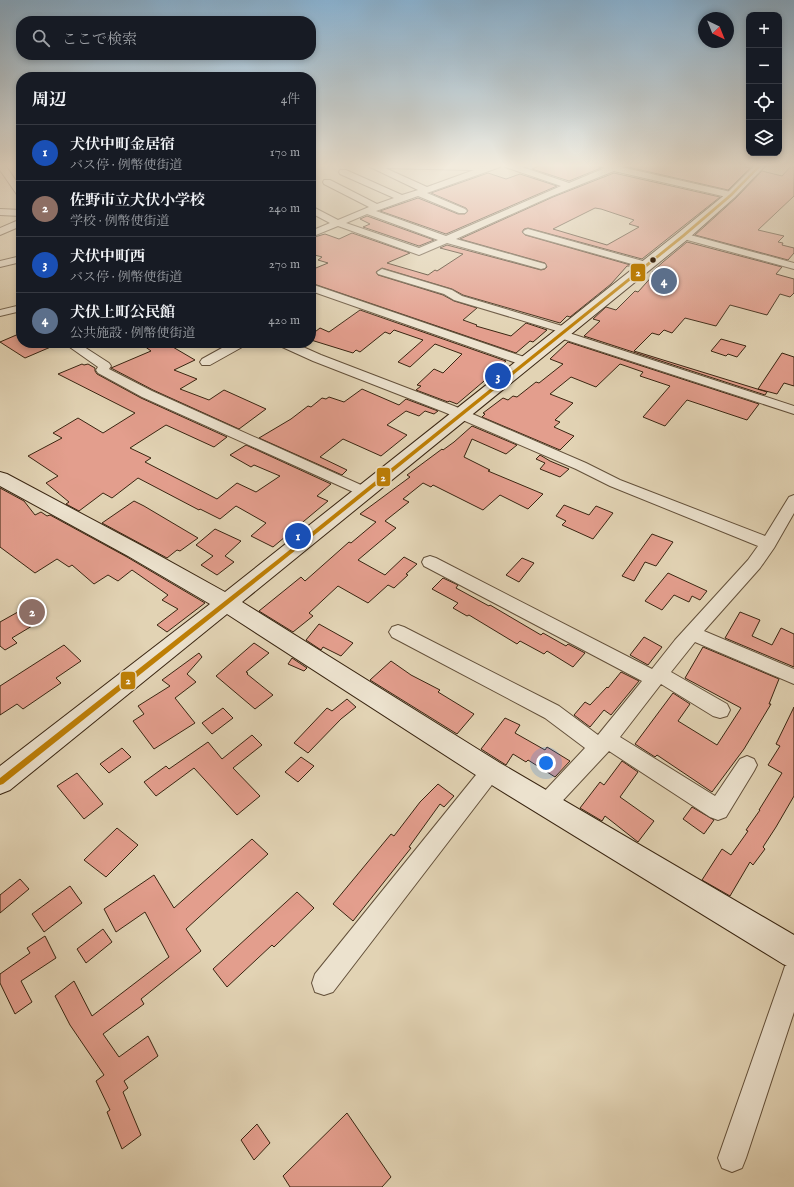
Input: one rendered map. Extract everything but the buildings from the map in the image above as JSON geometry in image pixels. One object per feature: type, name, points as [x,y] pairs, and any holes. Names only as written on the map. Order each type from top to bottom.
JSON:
[{"type":"main road","points":[[0,782],[365,492],[701,220]]},
{"type":"main road","points":[[0,478],[135,551],[226,603],[491,771],[794,953]]},
{"type":"street","points":[[332,220],[418,252],[492,220]]},
{"type":"street","points":[[316,232],[344,220]]},
{"type":"street","points":[[393,220],[447,240],[541,266]]},
{"type":"street","points":[[0,224],[16,224]]},
{"type":"street","points":[[0,232],[16,225]]},
{"type":"street","points":[[528,232],[646,265]]},
{"type":"street","points":[[683,236],[794,266]]},
{"type":"street","points":[[0,264],[16,260]]},
{"type":"street","points":[[382,272],[448,292],[458,298],[794,410]]},
{"type":"street","points":[[316,288],[526,362]]},
{"type":"street","points":[[0,312],[16,310]]},
{"type":"street","points":[[78,348],[105,366],[102,370],[142,392],[365,492]]},
{"type":"street","points":[[206,362],[231,348]]},
{"type":"street","points":[[295,348],[461,415],[615,483],[768,544]]},
{"type":"street","points":[[546,804],[603,743],[692,633],[754,564],[768,544],[794,500]]},
{"type":"street","points":[[430,562],[720,710]]},
{"type":"street","points":[[398,632],[552,712],[718,810],[747,765]]},
{"type":"street","points":[[692,633],[794,677]]},
{"type":"street","points":[[324,983],[491,771]]},
{"type":"street","points":[[732,1158],[794,975]]},
{"type":"transit line","name":"2","points":[[0,782],[279,561],[701,220]]},
{"type":"place","name":"犬伏上町公民館","points":[[664,281]]},
{"type":"place","name":"犬伏中町西","points":[[498,376]]},
{"type":"place","name":"犬伏中町金居宿","points":[[298,536]]},
{"type":"place","name":"佐野市立犬伏小学校","points":[[32,612]]}]
